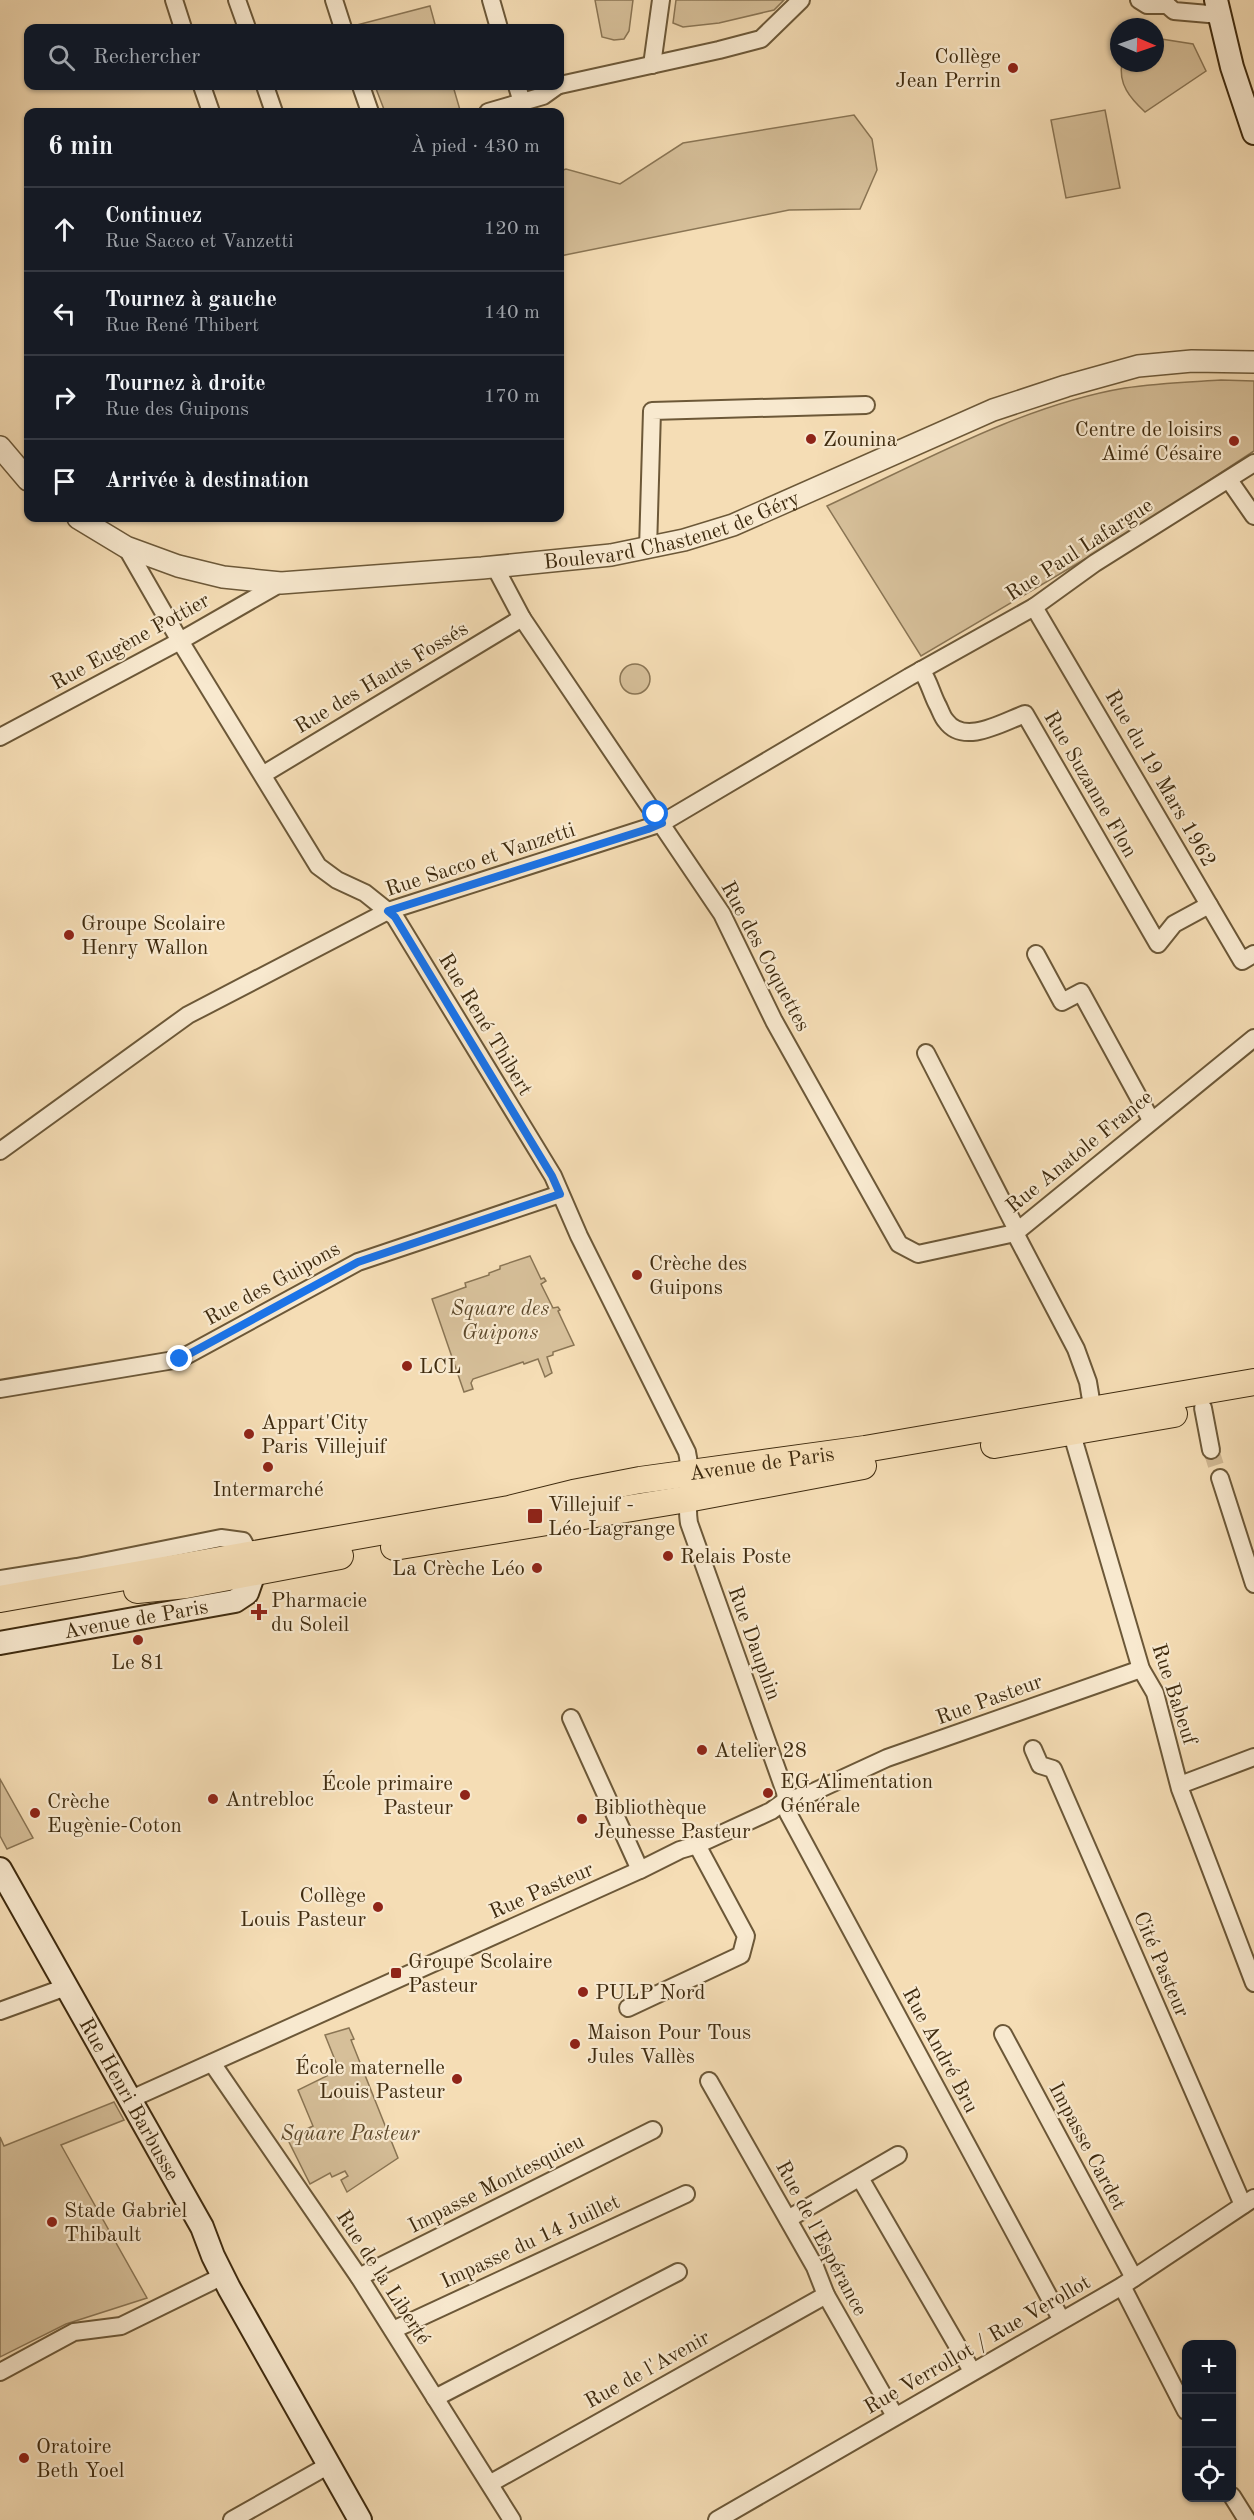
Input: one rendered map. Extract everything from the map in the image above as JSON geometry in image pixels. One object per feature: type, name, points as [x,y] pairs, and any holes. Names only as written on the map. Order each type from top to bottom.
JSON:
[{"type":"main road","points":[[1218,7],[1232,67],[1254,133]]},
{"type":"main road","points":[[1095,1416],[1254,1382]]},
{"type":"main road","points":[[1095,1416],[1203,1408],[1254,1400]]},
{"type":"main road","name":"Avenue de Paris","points":[[0,1599],[414,1543],[865,1449],[1069,1423],[1095,1416]]},
{"type":"main road","name":"Avenue de Paris","points":[[0,1613],[130,1591],[186,1585],[252,1564]]},
{"type":"main road","name":"Avenue de Paris","points":[[0,1643],[235,1601],[247,1593],[252,1564]]},
{"type":"main road","name":"Rue Henri Barbusse","points":[[0,1869],[131,2099],[202,2228],[223,2276],[360,2520]]},
{"type":"street","points":[[174,0],[182,24]]},
{"type":"street","points":[[237,0],[246,24]]},
{"type":"street","points":[[334,0],[342,24]]},
{"type":"street","points":[[490,0],[498,24]]},
{"type":"street","points":[[652,65],[661,0]]},
{"type":"street","points":[[564,84],[761,39],[801,0]]},
{"type":"street","points":[[1139,0],[1147,5],[1170,3],[1174,11],[1218,7]]},
{"type":"street","points":[[203,90],[210,108]]},
{"type":"street","points":[[266,90],[273,108]]},
{"type":"street","points":[[362,90],[369,108]]},
{"type":"street","points":[[518,90],[522,102]]},
{"type":"street","points":[[502,108],[543,96],[551,90]]},
{"type":"street","name":"Boulevard Chastenet de Géry","points":[[85,522],[126,547],[196,571],[223,577],[281,583],[589,558],[648,549],[733,525],[993,410],[1065,386],[1138,366],[1192,360],[1254,362]]},
{"type":"street","points":[[648,549],[652,411],[866,405]]},
{"type":"street","points":[[0,447],[24,475]]},
{"type":"street","name":"Rue Paul Lafargue","points":[[923,669],[1034,607],[1095,563],[1254,463]]},
{"type":"street","points":[[1229,480],[1254,516]]},
{"type":"street","name":"Rue René Thibert","points":[[126,547],[180,641],[264,774],[318,866],[364,893],[395,917],[552,1176],[683,1440],[689,1460],[689,1487]]},
{"type":"street","name":"Rue des Coquettes","points":[[495,567],[522,618],[722,914],[779,1031],[899,1244],[918,1254],[1016,1232]]},
{"type":"street","name":"Rue Eugène Pottier","points":[[0,737],[180,641],[281,583]]},
{"type":"street","name":"Rue du 19 Mars 1962","points":[[1034,607],[1242,961],[1254,954]]},
{"type":"street","name":"Rue des Hauts Fossés","points":[[264,774],[522,618]]},
{"type":"street","name":"Rue Sacco et Vanzetti","points":[[0,1151],[188,1015],[388,911],[662,823],[923,669]]},
{"type":"street","name":"Rue Suzanne Flon","points":[[923,669],[946,722],[959,730],[973,733],[1025,714],[1158,944],[1174,924],[1209,905]]},
{"type":"street","points":[[1036,954],[1062,1002],[1081,992],[1150,1120]]},
{"type":"street","name":"Rue Anatole France","points":[[1095,1416],[1088,1382],[1076,1349],[1016,1232],[1150,1120],[1254,1038]]},
{"type":"street","points":[[926,1053],[1016,1232]]},
{"type":"street","name":"Rue des Guipons","points":[[0,1389],[180,1359],[358,1262],[560,1194]]},
{"type":"street","points":[[1203,1408],[1211,1450]]},
{"type":"street","name":"Rue Babeuf","points":[[1069,1423],[1141,1669],[1155,1693],[1180,1785],[1254,1983]]},
{"type":"street","points":[[1220,1478],[1254,1584]]},
{"type":"street","name":"Rue Dauphin","points":[[689,1487],[689,1523],[785,1792],[785,1801]]},
{"type":"street","points":[[0,1579],[77,1567],[221,1538],[243,1541],[252,1564]]},
{"type":"street","name":"Rue Pasteur","points":[[131,2099],[680,1850],[697,1845],[771,1811],[785,1801],[809,1794],[888,1758],[1141,1669]]},
{"type":"street","points":[[571,1718],[640,1870]]},
{"type":"street","name":"Cité Pasteur","points":[[1033,1749],[1040,1765],[1053,1769],[1248,2202]]},
{"type":"street","points":[[1180,1785],[1254,1757]]},
{"type":"street","name":"Rue André Bru","points":[[785,1801],[788,1814],[1061,2319]]},
{"type":"street","points":[[628,2008],[741,1955],[746,1936],[697,1845]]},
{"type":"street","points":[[0,2012],[66,1987]]},
{"type":"street","name":"Impasse Cardet","points":[[1003,2034],[1128,2282],[1182,2402]]},
{"type":"street","name":"Rue de la Liberté","points":[[212,2063],[359,2277],[513,2520]]},
{"type":"street","name":"Rue de l'Espérance","points":[[709,2081],[815,2266],[826,2295],[895,2416]]},
{"type":"street","name":"Impasse Montesquieu","points":[[359,2277],[653,2130]]},
{"type":"street","points":[[788,2219],[898,2155]]},
{"type":"street","points":[[860,2178],[972,2371]]},
{"type":"street","name":"Impasse du 14 Juillet","points":[[393,2331],[686,2194]]},
{"type":"street","name":"Rue Verrollot / Rue Verollot","points":[[717,2520],[1128,2282],[1248,2202]]},
{"type":"street","points":[[435,2398],[678,2272]]},
{"type":"street","points":[[0,2372],[74,2332],[121,2326],[223,2276]]},
{"type":"street","name":"Rue de l'Avenir","points":[[491,2483],[826,2295]]},
{"type":"street","points":[[232,2520],[329,2465]]},
{"type":"street","points":[[1236,2502],[1247,2520]]},
{"type":"green space","points":[[595,0],[633,0],[629,31],[624,39],[614,40],[602,37]]},
{"type":"green space","points":[[676,0],[784,0],[774,10],[719,23],[683,27],[673,23]]},
{"type":"green space","points":[[430,6],[435,24],[361,24]]},
{"type":"green space","points":[[1164,39],[1193,44],[1206,71],[1145,112],[1126,90],[1121,72],[1164,72]]},
{"type":"green space","points":[[377,90],[454,90],[459,108],[383,108]]},
{"type":"green space","points":[[1105,110],[1120,188],[1066,198],[1051,120]]},
{"type":"green space","points":[[854,115],[872,139],[877,170],[860,209],[789,210],[564,255],[564,170],[620,184],[683,143]]},
{"type":"green space","points":[[1221,380],[1254,381],[1254,451],[1129,533],[921,656],[827,506],[973,437],[1048,408],[1087,396],[1125,388]]},
{"type":"green space","points":[[635,664],[646,668],[650,679],[646,690],[635,694],[624,690],[620,679],[624,668]]},
{"type":"green space","name":"Square des Guipons","points":[[530,1256],[541,1279],[544,1278],[546,1281],[541,1284],[553,1308],[558,1307],[560,1310],[558,1311],[574,1345],[553,1352],[553,1355],[547,1357],[552,1373],[545,1377],[538,1359],[473,1379],[471,1383],[473,1389],[464,1392],[432,1299],[466,1287],[465,1283],[489,1275],[500,1269],[500,1266]]},
{"type":"green space","points":[[0,1779],[33,1838],[7,1849],[0,1836]]},
{"type":"green space","name":"Square Pasteur","points":[[349,2028],[354,2039],[351,2040],[398,2158],[347,2192],[341,2180],[348,2176],[345,2171],[332,2177],[330,2173],[310,2184],[287,2138],[313,2126],[298,2090],[339,2070],[325,2035]]},
{"type":"green space","name":"Stade Gabriel Thibault","points":[[114,2102],[124,2120],[61,2145],[147,2298],[66,2324],[0,2357],[0,2137],[4,2146]]},
{"type":"tunnel","points":[[1211,1450],[1220,1478]]},
{"type":"place","name":"Collège Jean Perrin","points":[[1013,68]]},
{"type":"place","name":"Zounina","points":[[811,439]]},
{"type":"place","name":"Centre de loisirs Aimé Césaire","points":[[1234,441]]},
{"type":"place","name":"Groupe Scolaire Henry Wallon","points":[[69,935]]},
{"type":"place","name":"Crèche des Guipons","points":[[637,1275]]},
{"type":"place","name":"LCL","points":[[407,1366]]},
{"type":"place","name":"Appart'City Paris Villejuif","points":[[249,1434]]},
{"type":"place","name":"Intermarché","points":[[268,1467]]},
{"type":"place","name":"Villejuif - Léo Lagrange","points":[[535,1516]]},
{"type":"place","name":"Relais Poste","points":[[668,1556]]},
{"type":"place","name":"La Crèche Léo","points":[[537,1568]]},
{"type":"place","name":"Pharmacie du Soleil","points":[[259,1612]]},
{"type":"place","name":"Le 81","points":[[138,1640]]},
{"type":"place","name":"Atelier 28","points":[[702,1750]]},
{"type":"place","name":"EG Alimentation Générale","points":[[768,1793]]},
{"type":"place","name":"École primaire Pasteur","points":[[465,1795]]},
{"type":"place","name":"Antrebloc","points":[[213,1799]]},
{"type":"place","name":"Crèche Eugènie-Coton","points":[[35,1813]]},
{"type":"place","name":"Bibliothèque Jeunesse Pasteur","points":[[582,1819]]},
{"type":"place","name":"Collège Louis Pasteur","points":[[378,1907]]},
{"type":"place","name":"Groupe Scolaire Pasteur","points":[[396,1973]]},
{"type":"place","name":"PULP Nord","points":[[583,1992]]},
{"type":"place","name":"Maison Pour Tous Jules Vallès","points":[[575,2044]]},
{"type":"place","name":"École maternelle Louis Pasteur","points":[[457,2079]]},
{"type":"place","name":"Stade Gabriel Thibault","points":[[52,2222]]},
{"type":"place","name":"Oratoire Beth Yoel","points":[[24,2458]]},
{"type":"route","points":[[180,1359],[358,1262],[560,1194],[552,1176],[395,917],[388,911],[648,829],[662,823],[656,814]]}]
